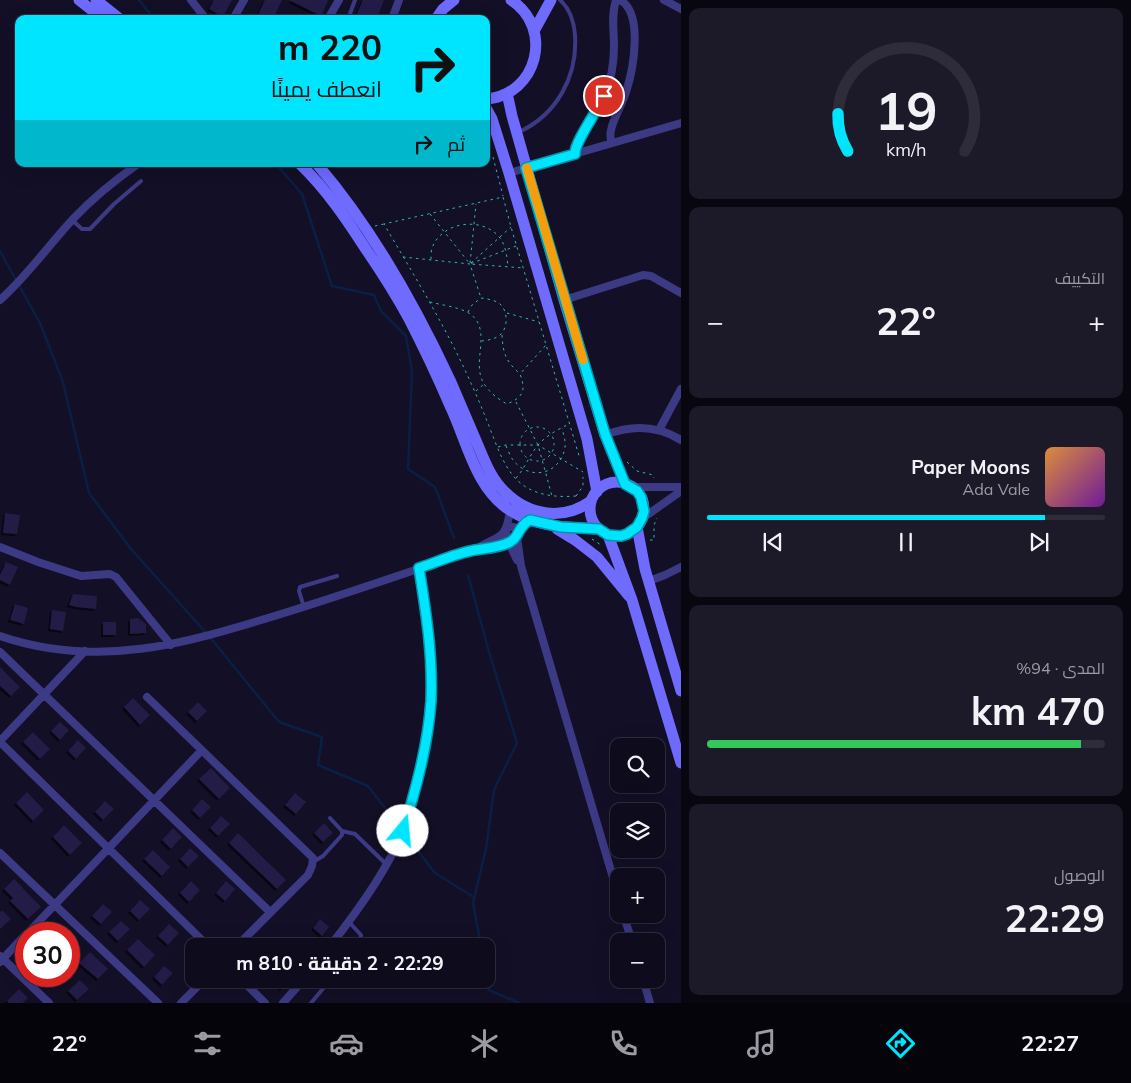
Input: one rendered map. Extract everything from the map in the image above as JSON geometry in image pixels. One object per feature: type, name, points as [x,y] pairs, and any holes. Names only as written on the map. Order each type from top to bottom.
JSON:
[{"type":"main road","points":[[79,0],[98,15]]},
{"type":"main road","points":[[96,0],[115,15]]},
{"type":"main road","points":[[439,15],[453,0]]},
{"type":"main road","points":[[490,98],[507,93],[517,86],[532,67],[535,55],[534,31],[524,11],[511,0]]},
{"type":"main road","points":[[534,31],[551,0]]},
{"type":"main road","points":[[507,93],[526,168],[605,434],[617,465],[628,485]]},
{"type":"main road","points":[[490,127],[509,173],[587,439],[592,519],[604,532],[615,551],[632,600],[681,763]]},
{"type":"main road","points":[[303,167],[336,205],[392,289],[442,386],[482,480],[494,496],[510,511],[530,520],[551,526],[583,528],[621,536],[627,534],[640,522]]},
{"type":"main road","points":[[319,167],[364,224],[396,275],[432,344],[485,463],[498,485],[517,502],[540,512],[560,514],[590,500],[601,487],[613,483],[628,485],[637,491],[643,504],[639,542],[648,581],[681,691]]},
{"type":"main road","points":[[551,526],[575,540],[597,557],[632,600]]},
{"type":"street","points":[[191,0],[203,15]]},
{"type":"street","points":[[235,15],[244,0]]},
{"type":"street","points":[[330,15],[338,0]]},
{"type":"street","points":[[394,15],[400,0]]},
{"type":"street","points":[[575,154],[577,143],[600,106],[608,85],[613,60],[613,16],[616,0]]},
{"type":"street","points":[[612,143],[609,136],[610,127],[617,116],[627,91],[634,51],[631,13],[627,5],[620,0]]},
{"type":"street","points":[[664,0],[681,9]]},
{"type":"street","points":[[509,173],[681,123]]},
{"type":"street","points":[[0,300],[22,278],[72,220],[103,190],[134,167]]},
{"type":"street","points":[[564,300],[643,275],[651,276],[681,293]]},
{"type":"street","points":[[659,430],[681,389]]},
{"type":"street","points":[[605,434],[632,428],[659,430],[681,440]]},
{"type":"street","points":[[628,485],[657,488],[681,487]]},
{"type":"street","points":[[640,522],[681,491]]},
{"type":"street","points":[[510,511],[506,529],[509,543],[521,566]]},
{"type":"street","points":[[0,636],[37,646],[85,651],[129,651],[209,636],[304,607],[476,550],[489,549],[509,543],[517,536],[520,527],[530,520]]},
{"type":"street","points":[[476,550],[483,544],[496,539],[509,526],[515,528],[521,566],[610,868]]},
{"type":"street","points":[[0,547],[82,576],[110,574],[116,577],[171,644]]},
{"type":"street","points":[[648,581],[681,567]]},
{"type":"street","points":[[336,938],[349,922],[386,864],[403,831],[421,768],[428,724],[431,687],[430,658],[419,568]]},
{"type":"street","points":[[85,651],[0,742],[200,938]]},
{"type":"street","points":[[0,652],[270,912]]},
{"type":"street","points":[[147,697],[310,855],[313,862],[312,869],[308,875],[245,938]]},
{"type":"street","points":[[37,922],[201,751]]},
{"type":"street","points":[[0,853],[158,1003]]},
{"type":"street","points":[[15,945],[1,959],[49,1003]]},
{"type":"street","points":[[181,1003],[196,988]]},
{"type":"street","points":[[250,988],[265,1003]]},
{"type":"street","points":[[283,1003],[296,988]]},
{"type":"street","points":[[646,988],[650,1003]]},
{"type":"lane","points":[[349,15],[354,0]]},
{"type":"lane","points":[[516,133],[535,124],[550,110],[562,93],[571,74],[575,52],[574,31],[569,11],[560,0]]},
{"type":"lane","points":[[72,220],[82,229],[90,229],[114,204],[141,181]]},
{"type":"lane","points":[[304,607],[299,591],[300,587],[337,576]]},
{"type":"lane","points":[[330,818],[342,831],[356,834],[386,864]]},
{"type":"lane","points":[[313,862],[323,856],[341,837],[342,831]]},
{"type":"lane","points":[[349,922],[361,938]]},
{"type":"lane","points":[[311,1003],[324,988]]},
{"type":"path","points":[[491,150],[516,246],[570,424],[588,471],[583,486],[576,496]]},
{"type":"path","points":[[503,197],[384,224],[460,360],[511,473],[522,484],[541,495],[576,496],[590,500]]},
{"type":"path","points":[[470,264],[476,203]]},
{"type":"path","points":[[430,214],[470,264],[481,298]]},
{"type":"path","points":[[431,260],[432,249],[445,232],[454,226],[474,224],[488,228],[499,237],[506,250],[508,267]]},
{"type":"path","points":[[470,264],[511,227]]},
{"type":"path","points":[[470,264],[516,246]]},
{"type":"path","points":[[403,256],[524,268]]},
{"type":"path","points":[[429,302],[468,312],[479,324],[481,341],[480,373],[484,383],[495,397],[507,404],[515,401],[522,393],[524,384],[520,374],[508,363],[503,348],[502,334],[507,321],[506,313],[501,305],[491,299],[481,298],[468,312]]},
{"type":"path","points":[[506,313],[540,322]]},
{"type":"path","points":[[481,341],[495,338],[502,334]]},
{"type":"path","points":[[520,374],[547,345]]},
{"type":"path","points":[[474,392],[484,383]]},
{"type":"path","points":[[515,401],[531,428],[538,445],[552,496]]},
{"type":"path","points":[[516,478],[538,445],[550,434],[570,424]]},
{"type":"path","points":[[531,428],[539,428],[550,434],[554,443],[552,453],[543,460],[529,460],[523,454],[520,444],[523,434],[531,428]]},
{"type":"path","points":[[506,445],[512,460],[523,470],[534,474],[546,472],[555,467],[562,459],[566,445],[562,428]]},
{"type":"path","points":[[498,447],[520,444],[538,445],[588,471]]},
{"type":"path","points":[[617,465],[627,461],[637,471],[653,475],[657,488]]},
{"type":"path","points":[[639,542],[654,540],[654,525],[658,516]]},
{"type":"path","points":[[583,528],[584,535],[599,543],[608,553],[615,551]]},
{"type":"building","points":[[214,0],[232,0],[224,15],[220,15],[209,9]]},
{"type":"building","points":[[265,0],[282,0],[275,15],[258,15]]},
{"type":"building","points":[[289,0],[328,1],[321,15]]},
{"type":"building","points":[[363,0],[384,0],[378,15],[357,15]]},
{"type":"building","points":[[5,513],[20,515],[17,534],[3,533]]},
{"type":"building","points":[[6,562],[18,567],[10,585],[0,580],[0,575]]},
{"type":"building","points":[[73,594],[97,596],[96,609],[69,605]]},
{"type":"building","points":[[15,604],[28,608],[24,624],[10,620]]},
{"type":"building","points":[[52,610],[66,612],[63,631],[50,629]]},
{"type":"building","points":[[138,618],[146,624],[146,633],[130,634],[130,619]]},
{"type":"building","points":[[103,622],[116,622],[116,635],[103,635]]},
{"type":"building","points":[[0,667],[20,687],[11,696],[0,686]]},
{"type":"building","points":[[133,698],[150,715],[140,725],[124,707]]},
{"type":"building","points":[[198,702],[207,711],[197,721],[188,712]]},
{"type":"building","points":[[60,722],[69,730],[60,740],[51,731]]},
{"type":"building","points":[[33,732],[50,749],[40,759],[23,742]]},
{"type":"building","points":[[78,740],[86,748],[76,759],[68,751]]},
{"type":"building","points":[[211,768],[230,788],[219,799],[199,779]]},
{"type":"building","points":[[27,792],[44,810],[33,821],[16,803]]},
{"type":"building","points":[[295,793],[306,802],[296,814],[285,805]]},
{"type":"building","points":[[202,799],[211,807],[200,818],[192,810]]},
{"type":"building","points":[[105,801],[114,809],[103,820],[95,812]]},
{"type":"building","points":[[221,816],[230,824],[218,836],[210,828]]},
{"type":"building","points":[[324,823],[333,833],[323,842],[314,833]]},
{"type":"building","points":[[64,825],[82,843],[70,855],[53,837]]},
{"type":"building","points":[[173,828],[182,837],[171,849],[162,840]]},
{"type":"building","points":[[238,833],[286,880],[277,889],[229,843]]},
{"type":"building","points":[[190,848],[199,856],[188,867],[180,859]]},
{"type":"building","points":[[153,850],[170,867],[162,876],[144,859]]},
{"type":"building","points":[[14,879],[41,907],[28,919],[10,901],[13,898],[4,889]]},
{"type":"building","points":[[191,881],[200,890],[189,902],[180,893]]},
{"type":"building","points":[[226,881],[235,889],[225,901],[216,893]]},
{"type":"building","points":[[140,900],[150,909],[139,920],[130,911]]},
{"type":"building","points":[[103,904],[112,912],[101,924],[92,916]]},
{"type":"building","points":[[2,910],[11,919],[0,929],[0,912]]},
{"type":"building","points":[[320,919],[329,927],[322,936],[313,928]]},
{"type":"building","points":[[121,921],[130,929],[118,941],[109,932]]},
{"type":"building","points":[[169,924],[179,933],[168,945],[158,936]]},
{"type":"building","points":[[138,939],[155,955],[144,967],[127,950]]},
{"type":"building","points":[[90,952],[108,969],[98,979],[80,962]]},
{"type":"building","points":[[164,966],[173,973],[162,985],[154,977]]},
{"type":"building","points":[[80,980],[89,989],[77,1000],[68,991],[72,987],[80,987]]},
{"type":"building","points":[[19,989],[28,998],[23,1003],[9,1003],[7,1001]]},
{"type":"waterway","points":[[139,0],[151,15]]},
{"type":"waterway","points":[[279,167],[302,194],[332,286],[374,295],[381,311],[406,336],[412,371],[408,469],[435,487],[454,538]]},
{"type":"waterway","points":[[0,251],[16,280]]},
{"type":"waterway","points":[[19,285],[40,323],[63,382],[89,493],[131,549],[209,636],[279,722],[322,737],[318,765],[368,786],[435,873],[475,898]]},
{"type":"waterway","points":[[468,575],[517,743],[494,790],[486,849],[473,903],[480,938]]},
{"type":"waterway","points":[[489,988],[489,990],[519,1003]]},
{"type":"slow traffic","points":[[527,168],[583,360]]},
{"type":"route","points":[[403,831],[421,768],[430,702],[431,669],[429,638],[419,568],[476,550],[489,549],[509,543],[516,537],[520,527],[530,520],[549,526],[599,529],[608,535],[621,536],[633,531],[637,527],[644,511],[641,497],[637,491],[625,484],[605,434],[526,168],[575,154],[577,143],[594,117],[604,96]]}]
